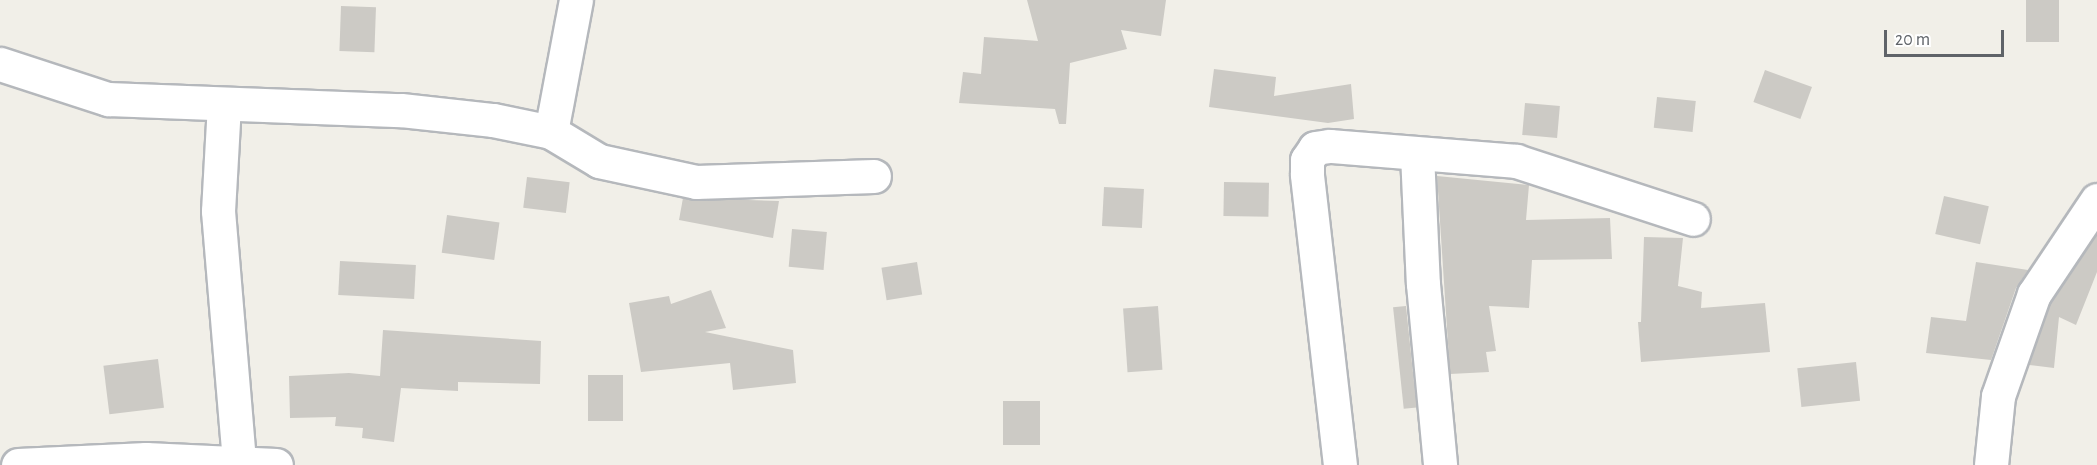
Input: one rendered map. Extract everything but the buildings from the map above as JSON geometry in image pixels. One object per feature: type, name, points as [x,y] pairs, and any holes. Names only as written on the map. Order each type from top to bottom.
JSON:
[{"type":"street","points":[[550,132],[576,0]]},
{"type":"street","points":[[0,64],[108,99],[401,110],[493,120],[550,132],[599,161],[696,182],[874,176]]},
{"type":"street","points":[[224,104],[218,211],[239,462]]},
{"type":"street","points":[[1340,465],[1307,160],[1316,148],[1330,146],[1516,161],[1693,219]]},
{"type":"street","points":[[1417,154],[1423,284],[1440,465]]},
{"type":"street","points":[[1991,465],[1998,396],[2034,294],[2097,200]]},
{"type":"street","points":[[18,465],[146,459],[276,465]]}]
